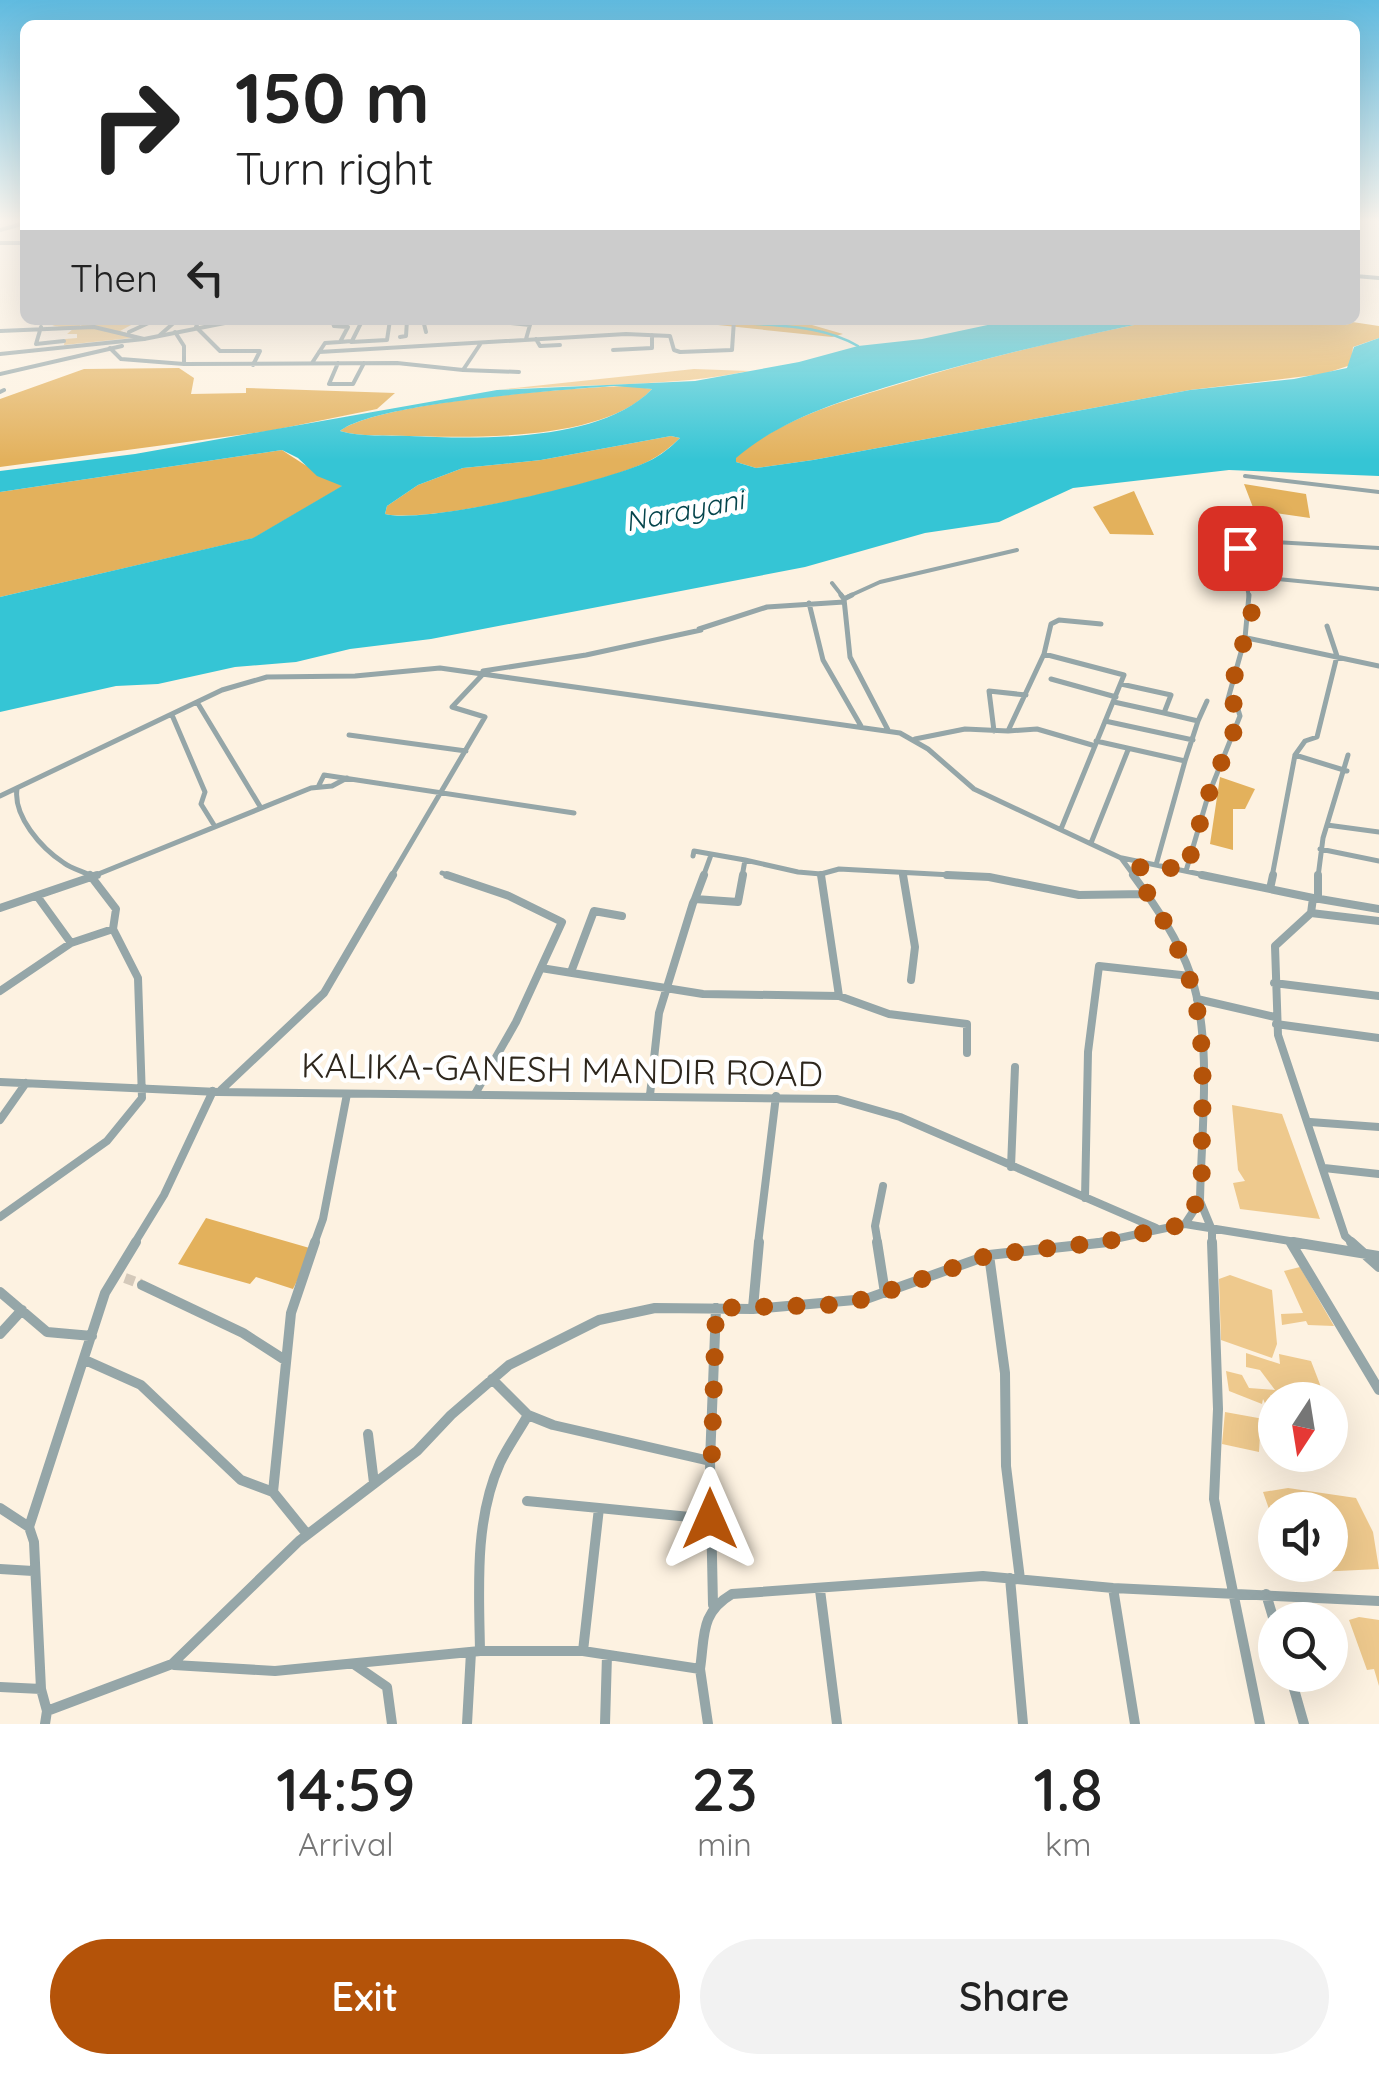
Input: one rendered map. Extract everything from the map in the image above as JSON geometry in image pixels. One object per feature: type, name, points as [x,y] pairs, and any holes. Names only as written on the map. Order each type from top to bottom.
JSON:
[{"type":"street","points":[[129,332],[144,325]]},
{"type":"street","points":[[160,335],[171,325]]},
{"type":"street","points":[[0,374],[213,325]]},
{"type":"street","points":[[340,342],[348,327],[342,325]]},
{"type":"street","points":[[351,342],[360,325]]},
{"type":"street","points":[[312,363],[325,343],[387,341],[391,325]]},
{"type":"street","points":[[400,337],[406,336],[407,325]]},
{"type":"street","points":[[424,325],[426,332]]},
{"type":"street","points":[[526,339],[530,325]]},
{"type":"street","points":[[319,352],[377,352],[612,333],[670,336],[674,350],[680,352],[732,350],[733,325]]},
{"type":"street","points":[[42,327],[36,344],[144,339]]},
{"type":"street","points":[[63,344],[68,327]]},
{"type":"street","points":[[0,331],[68,327],[129,332],[144,339]]},
{"type":"street","points":[[197,328],[220,351],[261,349],[253,365]]},
{"type":"street","points":[[175,332],[184,346],[184,364]]},
{"type":"street","points":[[613,350],[652,348],[652,335]]},
{"type":"street","points":[[535,338],[540,346],[560,345]]},
{"type":"street","points":[[463,370],[481,343]]},
{"type":"street","points":[[0,362],[1,354],[63,344]]},
{"type":"street","points":[[110,348],[121,359],[184,364],[372,363],[519,372]]},
{"type":"street","points":[[427,366],[436,348]]},
{"type":"street","points":[[372,363],[377,352]]},
{"type":"street","points":[[338,363],[328,384],[353,384],[364,363]]},
{"type":"street","points":[[1245,476],[1379,492]]},
{"type":"street","points":[[1186,871],[1208,796],[1240,716],[1237,706],[1228,700],[1252,611],[1238,540],[1379,548]]},
{"type":"street","points":[[46,1724],[32,1571],[34,1542],[29,1527],[113,1278],[164,1195],[216,1091],[271,1047],[324,993],[444,793],[485,717],[452,707],[482,672],[502,665],[572,658],[668,633],[699,630],[767,606],[844,601],[863,588],[1016,550]]},
{"type":"street","points":[[1248,576],[1379,588]]},
{"type":"street","points":[[832,583],[844,601],[850,657],[888,731]]},
{"type":"street","points":[[809,603],[823,660],[861,728]]},
{"type":"street","points":[[1008,731],[1044,654],[1054,621],[1100,624]]},
{"type":"street","points":[[1270,889],[1296,755],[1305,741],[1317,736],[1337,656],[1326,626]]},
{"type":"street","points":[[1246,638],[1379,666]]},
{"type":"street","points":[[1044,654],[1124,676],[1061,829]]},
{"type":"street","points":[[0,796],[239,683],[267,676],[355,676],[440,668],[888,731],[914,740],[966,784],[1121,858],[1379,909]]},
{"type":"street","points":[[1052,679],[1198,721]]},
{"type":"street","points":[[1121,684],[1170,696],[1164,713]]},
{"type":"street","points":[[994,731],[989,691],[1026,695]]},
{"type":"street","points":[[1134,872],[1151,864],[1207,701]]},
{"type":"street","points":[[197,702],[261,808]]},
{"type":"street","points":[[172,714],[205,792],[201,804],[214,825]]},
{"type":"street","points":[[1105,721],[1193,740]]},
{"type":"street","points":[[914,740],[954,730],[1037,729],[1185,761]]},
{"type":"street","points":[[349,735],[466,751]]},
{"type":"street","points":[[1091,843],[1128,750]]},
{"type":"street","points":[[1296,755],[1347,771]]},
{"type":"street","points":[[1348,755],[1347,771],[1320,849],[1311,914],[1275,946],[1276,1020],[1345,1236],[1379,1267]]},
{"type":"street","points":[[0,908],[93,876],[319,785],[324,775],[574,813]]},
{"type":"street","points":[[0,1217],[107,1141],[134,1112],[144,1089],[138,978],[112,929],[116,909],[93,876],[63,863],[24,822],[15,804],[18,788]]},
{"type":"street","points":[[1326,825],[1379,832]]},
{"type":"street","points":[[1320,849],[1379,862]]},
{"type":"street","points":[[692,856],[694,852],[821,874],[839,870],[902,873],[1026,882],[1079,894],[1148,894]]},
{"type":"street","points":[[650,1094],[664,988],[711,855]]},
{"type":"street","points":[[1121,858],[1170,928],[1197,999],[1204,1064],[1200,1201],[1212,1230],[1218,1409],[1214,1499],[1260,1724]]},
{"type":"street","points":[[694,899],[737,903],[744,860]]},
{"type":"street","points":[[442,873],[562,922],[542,968],[474,1095]]},
{"type":"street","points":[[902,873],[914,947],[912,980]]},
{"type":"street","points":[[821,874],[839,996]]},
{"type":"street","points":[[36,896],[71,943]]},
{"type":"street","points":[[570,972],[594,911],[622,916]]},
{"type":"street","points":[[1311,914],[1379,920]]},
{"type":"street","points":[[0,991],[71,943],[112,929]]},
{"type":"street","points":[[1085,1198],[1088,1052],[1098,966],[1191,976]]},
{"type":"street","points":[[542,968],[703,994],[791,992],[839,996],[889,1014],[967,1024],[968,1053]]},
{"type":"street","points":[[1274,983],[1379,996]]},
{"type":"street","points":[[1197,999],[1276,1020],[1379,1038]]},
{"type":"street","points":[[1011,1167],[1015,1067]]},
{"type":"street","name":"KALIKA-GANESH MANDIR ROAD","points":[[0,1082],[348,1094],[650,1094],[836,1099],[866,1105],[1158,1229]]},
{"type":"street","points":[[0,1120],[26,1083]]},
{"type":"street","points":[[273,1492],[291,1313],[323,1218],[348,1094]]},
{"type":"street","points":[[753,1309],[762,1192],[776,1096]]},
{"type":"street","points":[[1310,1122],[1379,1127]]},
{"type":"street","points":[[1324,1168],[1379,1174]]},
{"type":"street","points":[[883,1186],[876,1226],[884,1293]]},
{"type":"street","points":[[1185,1224],[1200,1201]]},
{"type":"street","points":[[47,1710],[172,1664],[307,1534],[417,1451],[492,1380],[557,1338],[599,1320],[655,1308],[828,1305],[884,1293],[989,1255],[1103,1242],[1185,1224],[1379,1256]]},
{"type":"street","points":[[1338,1249],[1345,1236]]},
{"type":"street","points":[[1292,1244],[1379,1390]]},
{"type":"street","points":[[989,1255],[1005,1373],[1006,1466],[1023,1724]]},
{"type":"street","points":[[113,1278],[126,1278]]},
{"type":"street","points":[[142,1285],[243,1332],[286,1361]]},
{"type":"street","points":[[0,1292],[48,1332],[92,1336]]},
{"type":"street","points":[[708,1724],[700,1669],[712,1605],[710,1461],[716,1308]]},
{"type":"street","points":[[0,1334],[22,1310]]},
{"type":"street","points":[[84,1360],[141,1385],[241,1480],[273,1492],[307,1534]]},
{"type":"street","points":[[492,1380],[528,1415],[604,1439],[710,1461]]},
{"type":"street","points":[[467,1724],[486,1510],[497,1469],[528,1415]]},
{"type":"street","points":[[368,1434],[374,1484]]},
{"type":"street","points":[[527,1501],[710,1519]]},
{"type":"street","points":[[0,1508],[29,1527]]},
{"type":"street","points":[[583,1650],[599,1508]]},
{"type":"street","points":[[0,1569],[32,1571]]},
{"type":"street","points":[[712,1605],[732,1594],[820,1590],[929,1577],[1379,1601]]},
{"type":"street","points":[[1113,1588],[1136,1724]]},
{"type":"street","points":[[820,1590],[837,1724]]},
{"type":"street","points":[[1266,1594],[1268,1602]]},
{"type":"street","points":[[172,1664],[274,1671],[476,1652],[583,1650],[700,1669]]},
{"type":"street","points":[[606,1655],[606,1724]]},
{"type":"street","points":[[355,1665],[383,1680],[393,1693],[392,1724]]},
{"type":"street","points":[[0,1687],[41,1689]]},
{"type":"street","points":[[1295,1692],[1304,1724]]},
{"type":"shaded area","points":[[131,325],[120,331],[141,337],[64,345],[65,339],[77,338],[77,334],[67,334],[74,328],[52,326]]},
{"type":"shaded area","points":[[718,325],[812,325],[843,334],[832,337]]},
{"type":"shaded area","points":[[1134,325],[1379,326],[1379,338],[1353,347],[1351,365],[1323,374],[1190,390],[813,460],[756,468],[736,462],[735,458],[753,444],[811,413],[928,375]]},
{"type":"shaded area","points":[[179,368],[194,378],[191,394],[246,393],[246,388],[395,393],[377,409],[269,431],[0,467],[0,399],[84,369]]},
{"type":"shaded area","points":[[694,369],[749,371],[655,383],[497,390]]},
{"type":"shaded area","points":[[631,386],[652,389],[631,406],[603,419],[537,433],[436,437],[340,431],[361,421],[434,404]]},
{"type":"shaded area","points":[[671,436],[680,438],[653,459],[596,480],[476,507],[438,513],[385,514],[387,506],[418,485],[463,468],[541,460]]},
{"type":"shaded area","points":[[282,450],[343,486],[254,538],[0,597],[0,492]]},
{"type":"shaded area","points":[[1244,484],[1306,494],[1310,518],[1254,510]]},
{"type":"shaded area","points":[[1134,491],[1154,535],[1110,534],[1093,507]]},
{"type":"shaded area","points":[[1220,777],[1255,789],[1245,809],[1233,809],[1233,850],[1210,844]]},
{"type":"shaded area","points":[[1232,1105],[1282,1114],[1320,1219],[1240,1209],[1233,1183],[1245,1181],[1238,1170]]},
{"type":"shaded area","points":[[206,1218],[313,1249],[293,1289],[256,1277],[250,1284],[178,1264]]},
{"type":"shaded area","points":[[1300,1267],[1334,1326],[1308,1325],[1306,1321],[1282,1325],[1281,1314],[1303,1313],[1284,1271]]},
{"type":"shaded area","points":[[1230,1275],[1272,1290],[1277,1344],[1272,1358],[1221,1340],[1219,1279]]},
{"type":"shaded area","points":[[1246,1353],[1280,1364],[1279,1354],[1311,1361],[1319,1382],[1269,1382],[1260,1370],[1246,1367]]},
{"type":"shaded area","points":[[1226,1371],[1242,1375],[1249,1388],[1258,1389],[1258,1402],[1229,1391]]},
{"type":"shaded area","points":[[1225,1412],[1258,1418],[1258,1452],[1222,1444]]},
{"type":"shaded area","points":[[1288,1488],[1315,1492],[1263,1492]]},
{"type":"shaded area","points":[[1348,1497],[1356,1498],[1373,1532],[1379,1569],[1348,1570]]},
{"type":"shaded area","points":[[1349,1620],[1379,1620],[1379,1686],[1374,1669],[1367,1670]]},
{"type":"water","name":"Narayani","points":[[988,325],[1135,325],[998,356],[859,396],[774,432],[736,458],[736,462],[756,468],[813,460],[1190,390],[1294,379],[1347,368],[1354,347],[1379,338],[1379,476],[1229,470],[1073,488],[999,522],[925,533],[805,567],[431,639],[350,649],[296,662],[235,667],[158,684],[116,686],[0,712],[0,597],[253,538],[342,486],[317,476],[298,458],[282,450],[0,492],[0,471],[135,454],[497,390],[695,381],[799,362],[858,346],[922,339]],"holes":[[[614,386],[652,389],[629,407],[602,420],[537,434],[437,437],[340,431],[360,421],[428,406]],[[671,436],[680,438],[653,459],[596,479],[475,507],[406,516],[385,514],[387,506],[418,485],[463,468],[541,460]]]},
{"type":"waterway","points":[[768,325],[808,329],[858,346]]},
{"type":"tunnel","points":[[125,1278],[141,1284]]},
{"type":"route","points":[[710,1519],[716,1308],[828,1305],[866,1299],[989,1255],[1103,1242],[1185,1224],[1200,1201],[1204,1064],[1197,999],[1170,928],[1134,872],[1146,863],[1186,871],[1208,796],[1228,753],[1240,716],[1239,708],[1228,700],[1252,611],[1240,548]]}]
